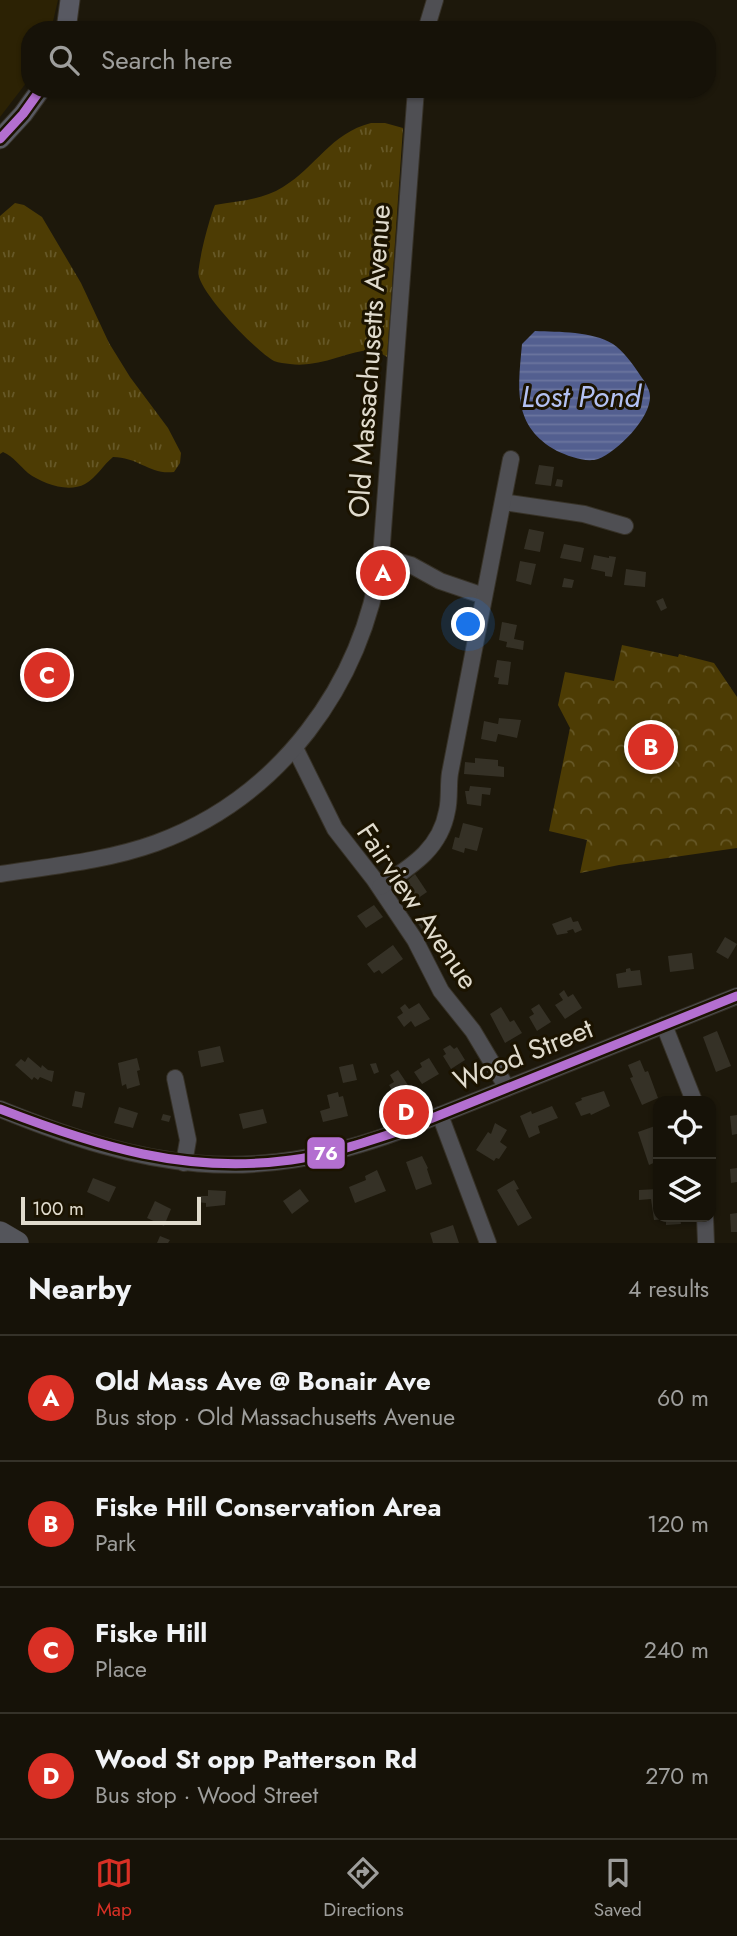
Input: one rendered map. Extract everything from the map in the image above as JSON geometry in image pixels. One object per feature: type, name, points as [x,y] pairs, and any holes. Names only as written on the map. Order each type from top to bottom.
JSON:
[{"type":"highway","points":[[0,1233],[17,1243]]},
{"type":"main road","points":[[67,21],[70,0]]},
{"type":"main road","points":[[0,139],[35,98]]},
{"type":"street","points":[[429,21],[435,0]]},
{"type":"street","name":"Old Massachusetts Avenue","points":[[0,874],[137,850],[172,837],[212,816],[243,796],[295,748],[328,705],[349,669],[371,608],[381,557],[415,98]]},
{"type":"street","points":[[380,887],[424,856],[436,841],[444,822],[450,773],[511,459]]},
{"type":"street","points":[[503,502],[584,514],[625,526]]},
{"type":"street","points":[[381,557],[411,565],[440,581],[484,596]]},
{"type":"street","name":"Fairview Avenue","points":[[295,748],[333,825],[380,887],[418,944],[441,990],[473,1031],[508,1088]]},
{"type":"street","name":"Wood Street","points":[[0,1109],[53,1130],[138,1156],[184,1163],[250,1165],[300,1159],[376,1139],[737,996]]},
{"type":"street","points":[[664,1026],[692,1096]]},
{"type":"street","points":[[175,1078],[188,1140],[184,1163]]},
{"type":"street","points":[[440,1115],[488,1243]]},
{"type":"street","points":[[705,1222],[706,1243]]},
{"type":"shaded area","points":[[0,0],[58,0],[53,21],[21,21],[21,90],[0,117]]},
{"type":"green space","points":[[371,123],[385,123],[403,128],[387,357],[374,349],[311,364],[274,361],[232,323],[211,298],[199,277],[201,253],[215,205],[267,195],[283,187],[345,134]]},
{"type":"green space","points":[[15,203],[24,205],[42,217],[81,283],[109,343],[130,377],[168,428],[181,453],[180,463],[174,472],[158,471],[130,460],[113,457],[85,484],[71,488],[41,481],[7,454],[0,454],[0,216]]},
{"type":"green space","points":[[622,645],[678,657],[679,654],[714,663],[737,697],[737,848],[580,873],[587,840],[549,831],[570,728],[558,705],[565,672],[614,681]]},
{"type":"water","name":"Lost Pond","points":[[535,331],[575,333],[605,340],[624,354],[646,383],[650,396],[645,414],[632,433],[606,455],[588,460],[557,451],[542,441],[525,418],[519,391],[522,344]]},
{"type":"building","points":[[539,465],[554,467],[551,486],[535,484]]},
{"type":"building","points":[[557,479],[563,480],[562,487],[555,486]]},
{"type":"building","points":[[529,529],[544,532],[540,552],[524,549]]},
{"type":"building","points":[[564,544],[584,548],[581,562],[560,558]]},
{"type":"building","points":[[594,555],[616,557],[612,577],[605,576],[605,572],[591,569]]},
{"type":"building","points":[[520,561],[536,564],[531,585],[516,581]]},
{"type":"building","points":[[626,569],[646,572],[645,587],[624,585]]},
{"type":"building","points":[[564,578],[574,580],[572,588],[562,587]]},
{"type":"building","points":[[663,598],[667,608],[661,611],[656,601]]},
{"type":"building","points":[[502,622],[517,625],[514,639],[524,641],[523,650],[506,647],[507,642],[499,640]]},
{"type":"building","points":[[497,660],[511,662],[508,685],[498,684],[499,678],[494,677]]},
{"type":"building","points":[[499,718],[521,720],[517,738],[498,734],[496,742],[481,739],[484,721],[498,724]]},
{"type":"building","points":[[475,758],[498,760],[498,766],[504,767],[504,777],[464,774],[465,762],[475,763]]},
{"type":"building","points":[[470,786],[491,788],[490,795],[482,794],[481,806],[467,804],[465,791],[469,791]]},
{"type":"building","points":[[463,823],[483,828],[477,851],[465,848],[464,853],[452,849],[455,837],[459,838]]},
{"type":"building","points":[[415,874],[427,892],[411,903],[400,887]]},
{"type":"building","points":[[374,905],[383,917],[366,928],[357,916]]},
{"type":"building","points":[[424,914],[434,931],[426,936],[415,919]]},
{"type":"building","points":[[571,917],[573,922],[578,921],[582,930],[575,933],[573,929],[557,935],[552,924]]},
{"type":"building","points":[[725,937],[737,944],[728,959],[716,952]]},
{"type":"building","points":[[393,945],[403,959],[382,974],[379,970],[374,973],[367,964]]},
{"type":"building","points":[[692,953],[694,969],[670,972],[668,956]]},
{"type":"building","points":[[630,968],[631,971],[640,970],[642,985],[618,988],[616,974],[626,972],[626,969]]},
{"type":"building","points":[[564,990],[568,997],[573,994],[582,1008],[565,1019],[555,1005],[563,1000],[559,994]]},
{"type":"building","points":[[419,1003],[430,1019],[415,1027],[411,1021],[404,1027],[397,1017],[403,1013],[400,1008],[405,1004],[409,1009]]},
{"type":"building","points":[[539,1004],[551,1022],[537,1031],[529,1017],[534,1014],[531,1009]]},
{"type":"building","points":[[501,1007],[510,1022],[514,1020],[522,1033],[505,1043],[490,1014]]},
{"type":"building","points":[[717,1031],[731,1066],[716,1072],[703,1037]]},
{"type":"building","points":[[450,1045],[454,1049],[457,1047],[465,1060],[451,1069],[443,1056],[446,1054],[443,1049]]},
{"type":"building","points":[[220,1046],[224,1062],[201,1067],[198,1051]]},
{"type":"building","points":[[28,1057],[41,1068],[42,1065],[54,1071],[52,1082],[40,1077],[38,1080],[34,1077],[32,1080],[15,1065],[21,1059],[25,1062]]},
{"type":"building","points":[[137,1058],[140,1085],[127,1089],[126,1084],[122,1086],[118,1063]]},
{"type":"building","points":[[429,1058],[439,1074],[422,1084],[414,1072],[422,1067],[420,1063]]},
{"type":"building","points":[[640,1060],[645,1072],[648,1071],[657,1096],[653,1096],[653,1100],[642,1105],[630,1078],[633,1077],[628,1065]]},
{"type":"building","points":[[376,1063],[379,1072],[374,1074],[370,1064]]},
{"type":"building","points":[[353,1064],[357,1080],[343,1083],[339,1067]]},
{"type":"building","points":[[398,1070],[410,1088],[396,1097],[389,1085],[394,1082],[390,1075]]},
{"type":"building","points":[[75,1091],[85,1093],[82,1108],[72,1106]]},
{"type":"building","points":[[604,1091],[610,1106],[591,1115],[581,1116],[575,1103],[582,1100],[581,1098]]},
{"type":"building","points":[[338,1092],[339,1097],[343,1096],[348,1116],[323,1122],[320,1111],[330,1108],[327,1095]]},
{"type":"building","points":[[552,1106],[558,1118],[538,1126],[540,1133],[529,1138],[520,1116]]},
{"type":"building","points":[[119,1107],[138,1113],[133,1128],[114,1123]]},
{"type":"building","points":[[263,1109],[267,1123],[243,1129],[239,1114]]},
{"type":"building","points":[[163,1114],[171,1116],[169,1122],[161,1120]]},
{"type":"building","points":[[737,1115],[737,1134],[732,1135],[730,1116]]},
{"type":"building","points":[[495,1123],[507,1130],[500,1142],[507,1147],[499,1159],[494,1161],[476,1150],[488,1132],[491,1134]]},
{"type":"building","points":[[653,1127],[653,1163],[649,1165],[638,1132]]},
{"type":"building","points":[[422,1156],[432,1184],[416,1190],[406,1162]]},
{"type":"building","points":[[737,1168],[737,1182],[731,1183],[730,1169]]},
{"type":"building","points":[[377,1170],[386,1191],[355,1203],[349,1187],[366,1180],[365,1176]]},
{"type":"building","points":[[93,1178],[116,1187],[109,1202],[87,1192]]},
{"type":"building","points":[[514,1180],[519,1189],[516,1190],[532,1218],[518,1226],[497,1190]]},
{"type":"building","points":[[300,1189],[309,1201],[292,1214],[283,1201]]},
{"type":"building","points":[[653,1189],[653,1213],[651,1199],[639,1200],[639,1190]]},
{"type":"building","points":[[208,1190],[226,1191],[225,1205],[206,1207],[206,1203],[197,1202],[197,1196],[208,1196]]},
{"type":"building","points":[[155,1201],[171,1209],[164,1226],[147,1218]]},
{"type":"building","points":[[737,1213],[737,1232],[731,1232],[730,1214]]},
{"type":"building","points":[[666,1222],[681,1224],[666,1225]]},
{"type":"building","points":[[453,1225],[459,1243],[433,1243],[430,1233]]},
{"type":"building","points":[[160,1236],[170,1240],[168,1243],[157,1243]]},
{"type":"transit line","name":"76","points":[[0,139],[35,98]]},
{"type":"transit line","name":"76","points":[[0,1109],[107,1146],[179,1160],[252,1163],[305,1158],[400,1131],[737,996]]},
{"type":"place","name":"Old Mass Ave @ Bonair Ave","points":[[383,573]]},
{"type":"place","name":"Fiske Hill","points":[[47,675]]},
{"type":"place","name":"Fiske Hill Conservation Area","points":[[651,747]]},
{"type":"place","name":"Wood St opp Patterson Rd","points":[[406,1112]]}]
